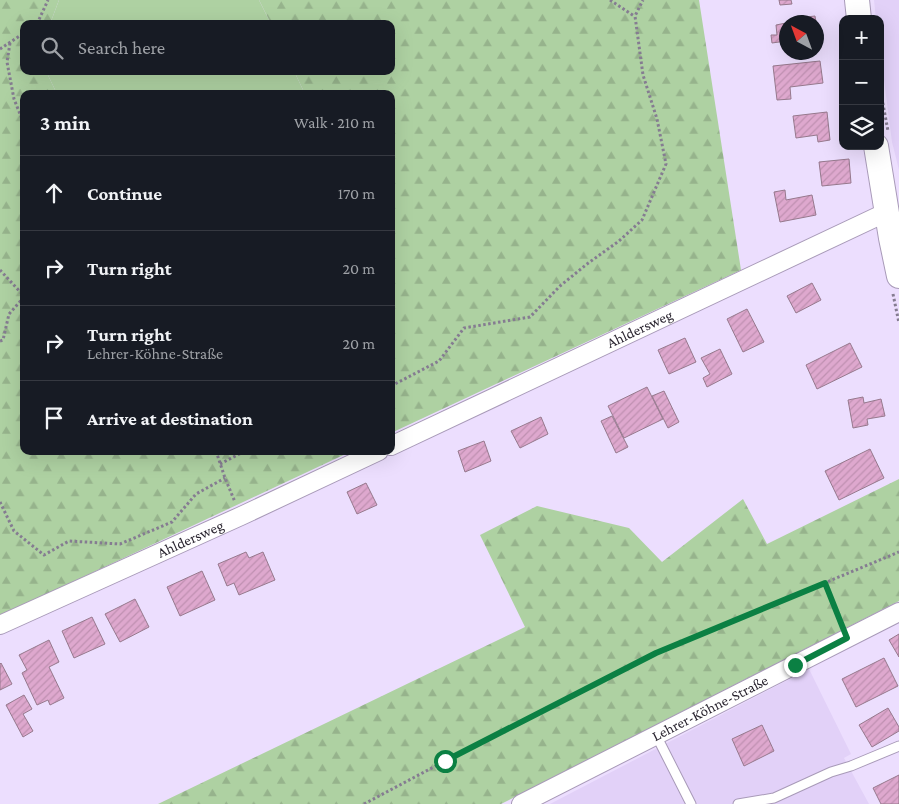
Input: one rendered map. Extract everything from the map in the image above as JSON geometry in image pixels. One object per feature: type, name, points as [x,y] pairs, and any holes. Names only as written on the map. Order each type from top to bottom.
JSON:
[{"type":"street","points":[[857,0],[859,15]]},
{"type":"street","points":[[877,150],[887,212],[895,237],[899,276]]},
{"type":"street","name":"Ahldersweg","points":[[395,444],[887,212]]},
{"type":"street","name":"Ahldersweg","points":[[0,625],[371,455]]},
{"type":"street","name":"Lehrer-Köhne-Straße","points":[[521,804],[899,612]]},
{"type":"lane","points":[[656,735],[691,804]]},
{"type":"lane","points":[[738,804],[774,798],[831,772],[851,766],[899,746]]},
{"type":"path","points":[[39,20],[48,0]]},
{"type":"path","points":[[610,0],[635,16]]},
{"type":"path","points":[[395,384],[439,361],[464,328],[530,317],[560,286],[619,241],[642,220],[666,164],[644,75],[635,16],[643,0]]},
{"type":"path","points":[[0,49],[20,36]]},
{"type":"path","points":[[10,43],[7,62],[14,99],[20,114]]},
{"type":"path","points":[[0,270],[20,292]]},
{"type":"path","points":[[0,342],[3,340],[9,314],[20,302]]},
{"type":"path","points":[[217,455],[241,516]]},
{"type":"path","points":[[220,464],[237,455]]},
{"type":"path","points":[[0,502],[14,531],[44,555],[69,541],[120,544],[172,522],[196,494],[225,478]]},
{"type":"path","points":[[364,804],[656,653],[899,552]]},
{"type":"path","points":[[825,583],[847,638]]},
{"type":"shaded area","points":[[874,0],[899,0],[899,170],[892,142],[884,80],[884,15],[876,15]]},
{"type":"shaded area","points":[[809,669],[851,754],[844,758],[869,804],[550,804]]},
{"type":"green space","points":[[0,0],[59,0],[52,20],[20,20],[20,75],[48,75],[55,90],[20,90],[20,455],[343,455],[0,616]]},
{"type":"green space","points":[[59,0],[259,0],[269,20],[52,20]]},
{"type":"green space","points":[[259,0],[699,0],[741,270],[395,431],[395,90],[303,90],[296,75],[395,75],[395,20],[269,20]]},
{"type":"green space","points":[[48,75],[296,75],[303,90],[55,90]]},
{"type":"green space","points":[[899,479],[899,601],[501,804],[158,804],[525,627],[480,535],[537,506],[629,528],[662,562],[743,499],[767,544]]},
{"type":"building","points":[[779,0],[791,0],[792,4],[780,5]]},
{"type":"building","points":[[779,24],[779,42],[772,43],[771,35],[777,35],[776,25]]},
{"type":"building","points":[[820,61],[823,83],[790,87],[791,99],[777,100],[773,66]]},
{"type":"building","points":[[827,112],[830,140],[818,142],[817,135],[796,138],[793,116]]},
{"type":"building","points":[[849,159],[851,183],[822,186],[819,162]]},
{"type":"building","points":[[785,190],[786,200],[812,195],[816,215],[780,222],[774,192]]},
{"type":"building","points":[[812,283],[821,300],[796,313],[787,296]]},
{"type":"building","points":[[747,309],[764,342],[743,352],[727,319]]},
{"type":"building","points":[[685,338],[696,362],[669,374],[658,350]]},
{"type":"building","points":[[850,343],[862,367],[817,389],[806,365]]},
{"type":"building","points":[[720,349],[732,374],[707,387],[703,378],[710,374],[701,358]]},
{"type":"building","points":[[647,387],[663,419],[624,438],[608,406]]},
{"type":"building","points":[[664,391],[679,422],[668,428],[652,396]]},
{"type":"building","points":[[863,397],[864,403],[881,399],[885,416],[867,419],[868,425],[853,428],[848,400]]},
{"type":"building","points":[[612,416],[628,447],[616,453],[601,421]]},
{"type":"building","points":[[541,417],[548,434],[520,448],[511,431]]},
{"type":"building","points":[[484,441],[491,461],[465,472],[458,451]]},
{"type":"building","points":[[870,449],[884,478],[839,500],[825,471]]},
{"type":"building","points":[[366,483],[377,505],[357,514],[347,492]]},
{"type":"building","points":[[246,552],[249,558],[263,552],[275,580],[239,595],[234,583],[227,586],[218,564]]},
{"type":"building","points":[[202,571],[215,600],[180,616],[167,587]]},
{"type":"building","points":[[135,599],[149,627],[120,642],[105,614]]},
{"type":"building","points":[[92,617],[105,644],[74,658],[62,631]]},
{"type":"building","points":[[899,634],[899,657],[889,640]]},
{"type":"building","points":[[49,640],[59,662],[49,667],[64,698],[50,705],[48,700],[37,705],[22,673],[27,670],[19,655]]},
{"type":"building","points":[[884,658],[898,686],[856,707],[842,679]]},
{"type":"building","points":[[0,664],[12,684],[0,690]]},
{"type":"building","points":[[24,695],[32,709],[23,714],[33,731],[23,737],[6,705]]},
{"type":"building","points":[[888,708],[899,727],[899,731],[872,747],[859,725]]},
{"type":"building","points":[[762,725],[774,751],[744,766],[732,739]]},
{"type":"building","points":[[899,775],[899,804],[881,804],[873,788]]},
{"type":"route","points":[[445,761],[656,653],[825,583],[847,638],[795,665]]}]
